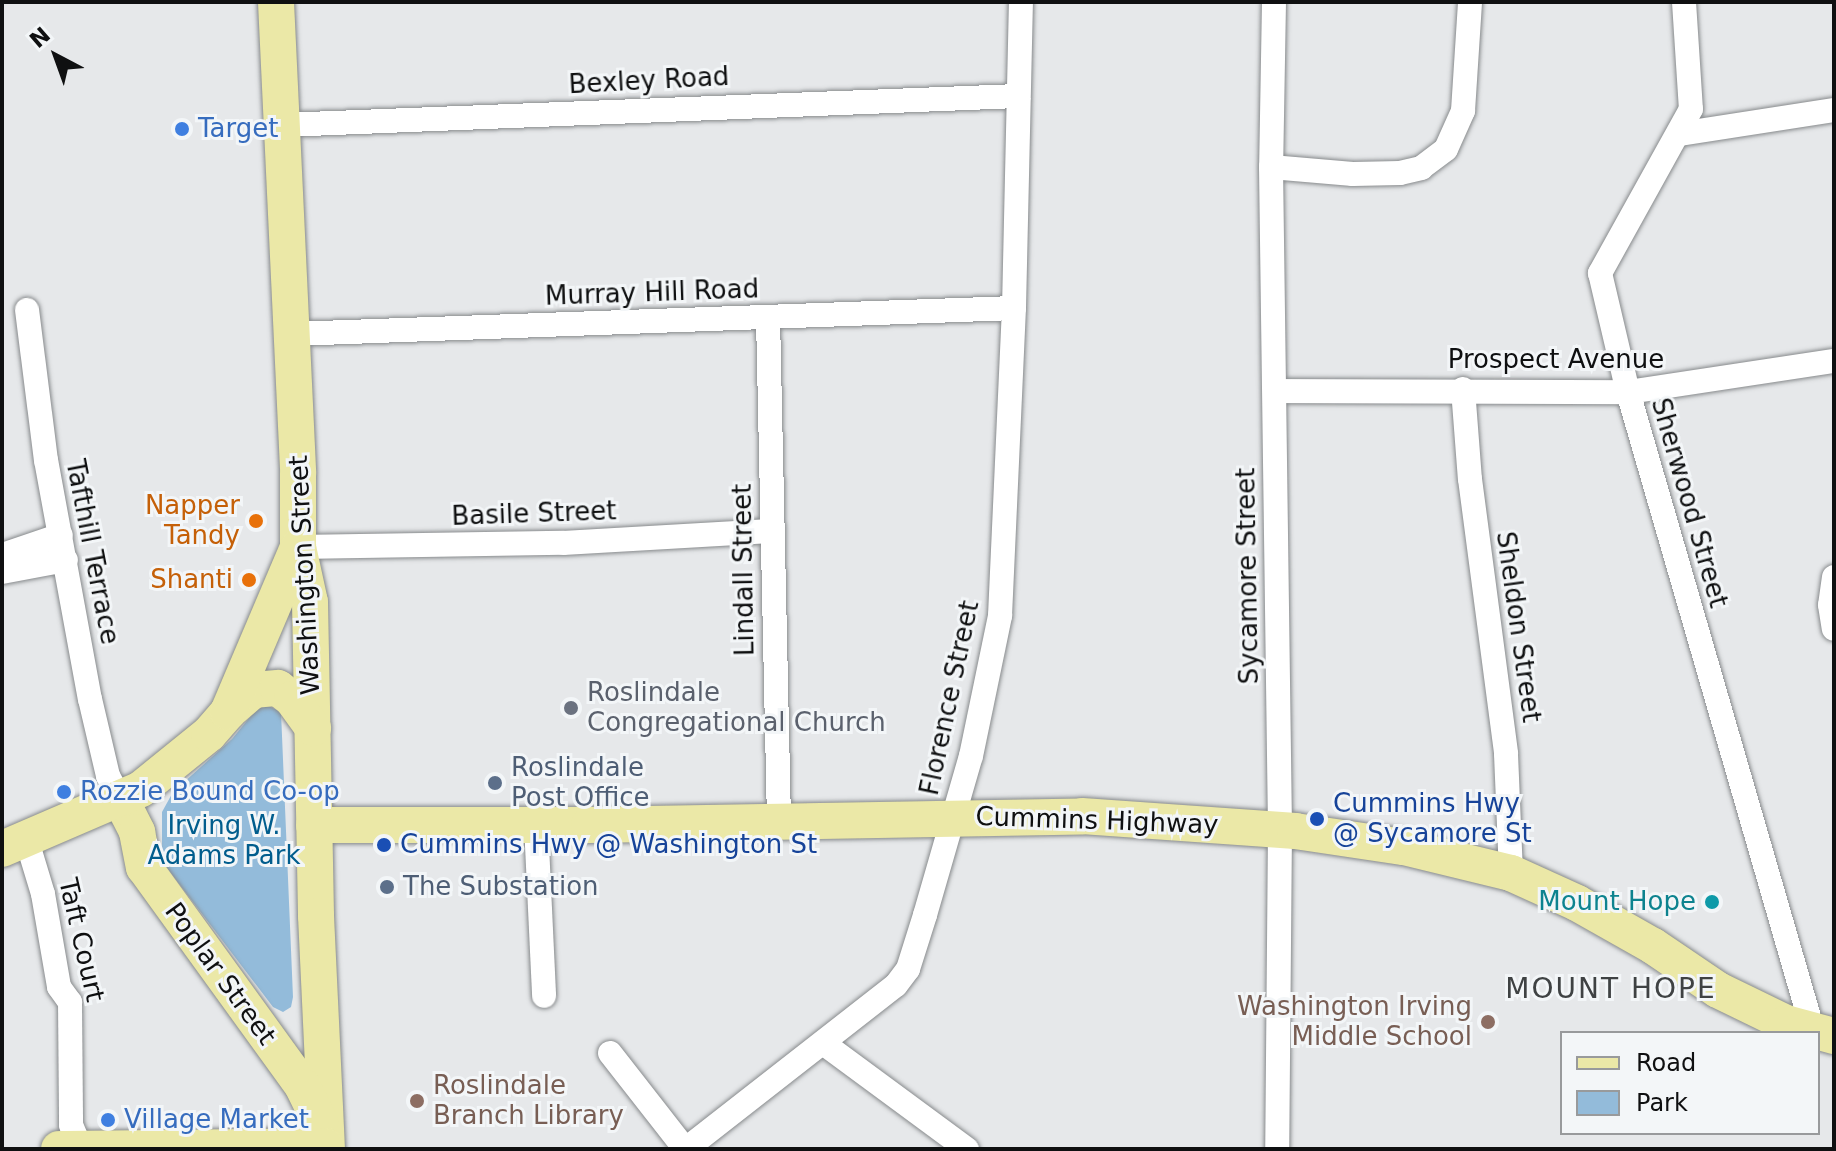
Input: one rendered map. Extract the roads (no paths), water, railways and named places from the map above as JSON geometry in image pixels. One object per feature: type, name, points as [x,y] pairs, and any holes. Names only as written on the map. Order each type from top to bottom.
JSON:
[{"type":"main road","name":"Washington Street","points":[[276,2],[292,334],[298,547],[310,602],[314,825],[326,1147]]},
{"type":"main road","points":[[228,712],[298,547]]},
{"type":"main road","points":[[14,845],[121,800],[176,764],[253,690],[278,688],[292,699],[313,728]]},
{"type":"main road","name":"Poplar Street","points":[[121,800],[137,832],[144,867],[303,1087],[318,1115],[326,1147]]},
{"type":"main road","name":"Cummins Highway","points":[[314,825],[1082,816],[1280,829],[1404,847],[1511,873],[1577,903],[1640,938],[1718,990],[1786,1023],[1814,1031]]},
{"type":"main road","points":[[246,1009],[274,1026],[293,1024],[309,1009],[320,987]]},
{"type":"main road","points":[[59,1149],[326,1147]]},
{"type":"street","name":"Florence Street","points":[[686,1149],[896,985],[908,969],[971,756],[1000,616],[1014,308],[1021,2]]},
{"type":"street","name":"Sycamore Street","points":[[1274,2],[1271,167],[1280,829],[1277,1149]]},
{"type":"street","points":[[1271,167],[1353,174],[1400,173],[1421,168],[1446,149],[1463,111],[1470,2]]},
{"type":"street","name":"Sherwood Street","points":[[1684,2],[1691,109],[1600,273],[1628,392],[1824,1034]]},
{"type":"street","name":"Bexley Road","points":[[283,125],[1018,96]]},
{"type":"street","points":[[1679,134],[1834,110]]},
{"type":"street","name":"Murray Hill Road","points":[[292,334],[1014,308]]},
{"type":"street","name":"Tafthill Terrace","points":[[27,310],[34,387],[61,535],[108,776],[121,800]]},
{"type":"street","name":"Lindall Street","points":[[768,317],[779,821]]},
{"type":"street","name":"Prospect Avenue","points":[[1276,391],[1463,389],[1628,392],[1834,361]]},
{"type":"street","name":"Sheldon Street","points":[[1463,389],[1470,479],[1506,754],[1511,873]]},
{"type":"street","name":"Basile Street","points":[[298,547],[563,543],[771,531]]},
{"type":"street","points":[[2,555],[61,535]]},
{"type":"street","points":[[2,572],[66,560]]},
{"type":"street","points":[[1834,577],[1830,605],[1834,629]]},
{"type":"street","points":[[536,824],[544,996]]},
{"type":"street","name":"Taft Court","points":[[14,845],[43,894],[59,987],[70,1002],[71,1125],[81,1149]]},
{"type":"street","points":[[823,1043],[967,1149]]},
{"type":"street","points":[[610,1053],[686,1149]]},
{"type":"place","name":"Target","points":[[182,129]]},
{"type":"place","name":"Napper Tandy","points":[[256,521]]},
{"type":"place","name":"Shanti","points":[[249,580]]},
{"type":"place","name":"Roslindale Congregational Church","points":[[571,708]]},
{"type":"place","name":"Roslindale Post Office","points":[[495,783]]},
{"type":"place","name":"Rozzie Bound Co-op","points":[[64,792]]},
{"type":"place","name":"Cummins Hwy @ Sycamore St","points":[[1317,819]]},
{"type":"place","name":"Cummins Hwy @ Washington St","points":[[384,845]]},
{"type":"place","name":"The Substation","points":[[387,887]]},
{"type":"place","name":"Mount Hope","points":[[1712,902]]},
{"type":"place","name":"Washington Irving Middle School","points":[[1488,1022]]},
{"type":"place","name":"Roslindale Branch Library","points":[[417,1101]]},
{"type":"place","name":"Village Market","points":[[108,1120]]},
{"type":"district","name":"MOUNT HOPE","points":[[1611,989]]},
{"type":"park label","name":"Irving W. Adams Park","points":[[224,841]]}]
